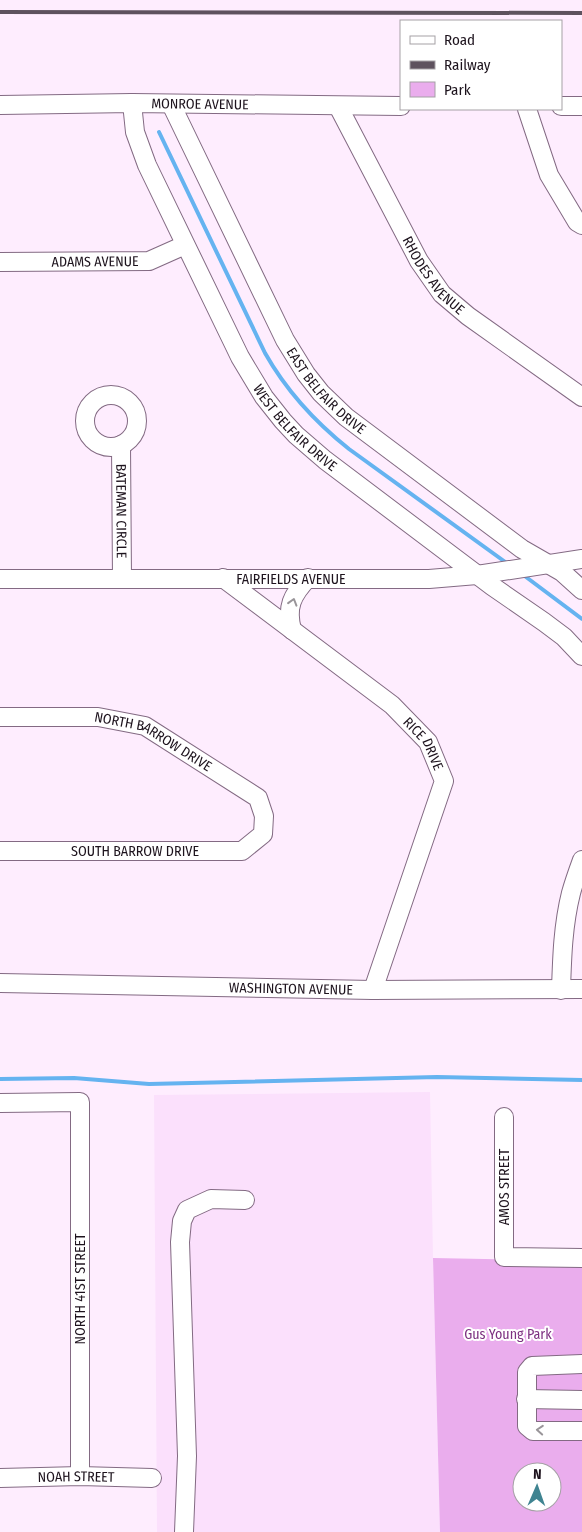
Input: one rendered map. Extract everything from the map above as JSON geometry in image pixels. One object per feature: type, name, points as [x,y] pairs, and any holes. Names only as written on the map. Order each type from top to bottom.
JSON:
[{"type":"street","name":"MONROE AVENUE","points":[[0,105],[132,103],[400,106]]},
{"type":"street","name":"WEST BELFAIR DRIVE","points":[[132,103],[133,123],[137,140],[147,165],[244,364],[264,397],[283,421],[325,460],[483,574],[564,637],[582,656]]},
{"type":"street","name":"EAST BELFAIR DRIVE","points":[[171,104],[285,340],[306,374],[321,393],[346,418],[541,565],[562,572],[582,590]]},
{"type":"street","name":"RHODES AVENUE","points":[[338,106],[419,261],[442,294],[468,316],[582,397]]},
{"type":"street","points":[[562,106],[582,106]]},
{"type":"street","points":[[527,110],[549,175],[577,222],[582,225]]},
{"type":"street","name":"ADAMS AVENUE","points":[[0,262],[149,261],[185,244]]},
{"type":"street","name":"BATEMAN CIRCLE","points":[[121,445],[122,578]]},
{"type":"street","name":"FAIRFIELDS AVENUE","points":[[0,578],[429,579],[483,574],[582,559]]},
{"type":"street","name":"RICE DRIVE","points":[[223,578],[392,705],[428,742],[444,781],[373,990]]},
{"type":"street","points":[[292,630],[290,613],[293,598],[297,590],[308,578]]},
{"type":"street","name":"NORTH BARROW DRIVE","points":[[0,717],[98,717],[145,726],[258,798],[264,816],[263,834]]},
{"type":"street","name":"SOUTH BARROW DRIVE","points":[[0,851],[242,851],[263,834]]},
{"type":"street","points":[[561,990],[566,913],[571,891],[582,860]]},
{"type":"street","name":"WASHINGTON AVENUE","points":[[0,983],[373,990],[582,989]]},
{"type":"street","name":"NORTH 41ST STREET","points":[[0,1103],[80,1102],[80,1476]]},
{"type":"street","name":"AMOS STREET","points":[[504,1117],[504,1257],[582,1258]]},
{"type":"street","points":[[184,1532],[187,1456],[180,1242],[182,1221],[187,1210],[212,1199],[245,1200]]},
{"type":"street","points":[[582,1364],[532,1366],[527,1372],[526,1399],[527,1426],[533,1431],[582,1431]]},
{"type":"street","points":[[526,1399],[582,1400]]},
{"type":"street","name":"NOAH STREET","points":[[0,1478],[80,1476],[152,1478]]},
{"type":"shaded area","points":[[430,1092],[440,1532],[157,1532],[154,1095]]},
{"type":"green space","name":"Gus Young Park","points":[[433,1258],[582,1261],[582,1532],[440,1532]]},
{"type":"waterway","points":[[159,132],[265,353],[302,406],[349,449],[508,564]]},
{"type":"waterway","points":[[522,574],[582,619]]},
{"type":"waterway","points":[[0,1079],[74,1078],[149,1084],[437,1077],[582,1080]]},
{"type":"railway","points":[[0,12],[582,13]]}]
